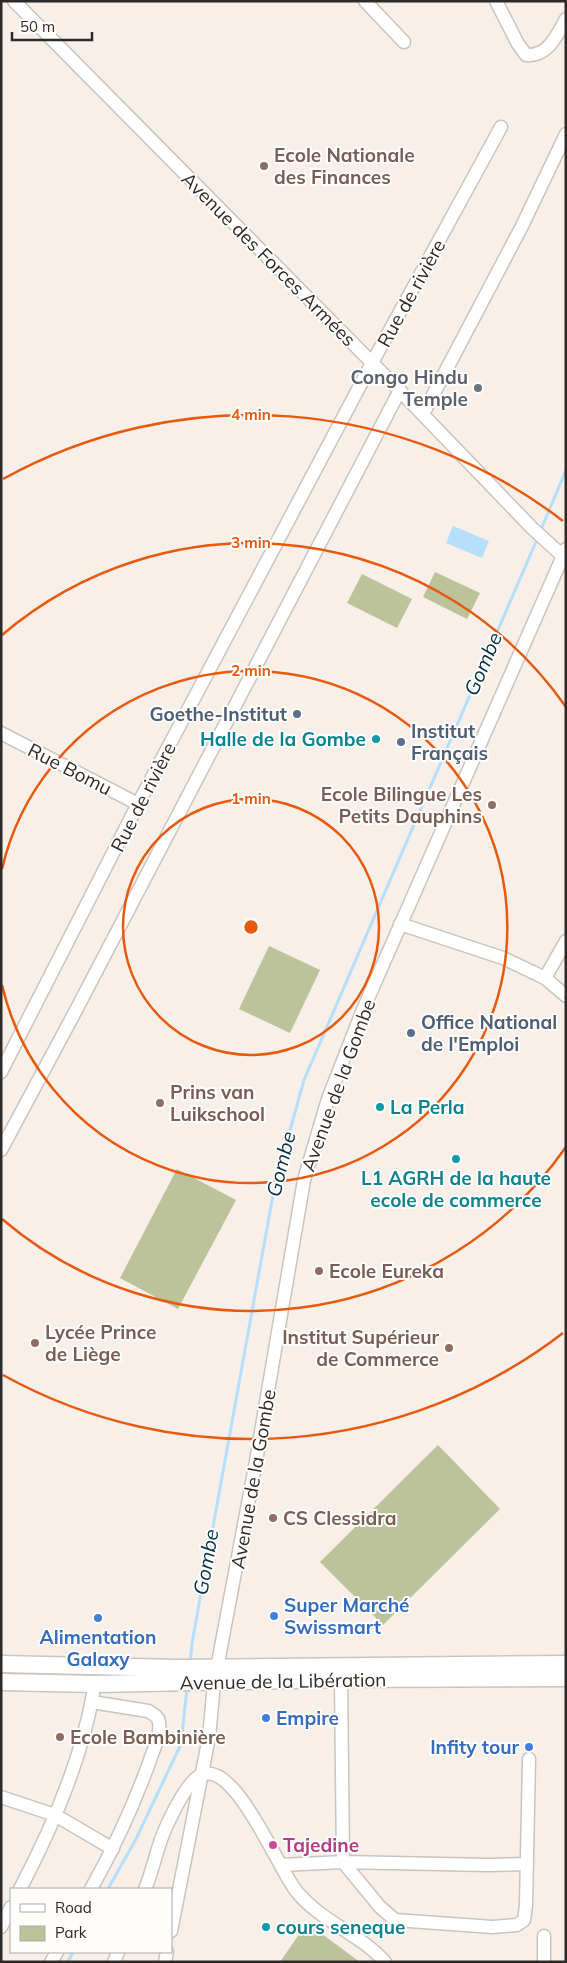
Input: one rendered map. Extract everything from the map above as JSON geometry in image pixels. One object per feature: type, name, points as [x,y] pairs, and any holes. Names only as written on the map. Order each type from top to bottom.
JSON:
[{"type":"main road","name":"Avenue de la Libération","points":[[1,1664],[177,1668],[209,1675],[341,1679],[566,1678]]},
{"type":"main road","name":"Avenue de la Libération","points":[[1,1682],[169,1684],[209,1675],[566,1664]]},
{"type":"street","name":"Avenue des Forces Armées","points":[[14,1],[400,390],[532,528],[565,555]]},
{"type":"street","points":[[365,1],[404,42]]},
{"type":"street","points":[[496,1],[518,44],[526,55],[534,56],[542,52],[553,42],[566,19]]},
{"type":"street","name":"Rue de rivière","points":[[1,1072],[138,804],[372,363],[501,127]]},
{"type":"street","points":[[423,414],[522,226],[566,134]]},
{"type":"street","points":[[1,1150],[400,390]]},
{"type":"street","name":"Avenue de la Gombe","points":[[172,1926],[209,1737],[209,1675],[270,1384],[304,1180],[328,1099],[362,1012],[565,555]]},
{"type":"street","name":"Rue Bomu","points":[[1,733],[138,804]]},
{"type":"street","points":[[400,924],[504,958],[545,978],[566,996]]},
{"type":"street","points":[[545,978],[566,941]]},
{"type":"street","points":[[341,1679],[343,1862],[380,1907],[395,1920],[493,1927],[516,1925],[524,1920],[526,1905],[529,1759]]},
{"type":"street","points":[[20,1888],[55,1815],[74,1767],[89,1718],[95,1684]]},
{"type":"street","points":[[92,1702],[148,1712],[155,1715],[159,1720],[158,1737],[142,1782],[113,1850],[92,1888]]},
{"type":"street","points":[[145,1888],[167,1826],[182,1798],[196,1778],[202,1774],[216,1774],[233,1788],[247,1807],[296,1891],[316,1911],[343,1930],[365,1942],[385,1962]]},
{"type":"street","points":[[1,1797],[55,1815],[113,1850]]},
{"type":"street","points":[[281,1865],[343,1862],[527,1864]]},
{"type":"street","points":[[1,1927],[10,1909]]},
{"type":"street","points":[[544,1936],[544,1962]]},
{"type":"green space","points":[[435,572],[480,593],[467,619],[423,597]]},
{"type":"green space","points":[[362,574],[412,599],[397,628],[347,603]]},
{"type":"green space","points":[[269,946],[320,970],[290,1033],[239,1009]]},
{"type":"green space","points":[[177,1169],[236,1200],[178,1309],[120,1278]]},
{"type":"green space","points":[[438,1445],[500,1509],[383,1625],[320,1562]]},
{"type":"green space","points":[[307,1923],[360,1962],[280,1962]]},
{"type":"water","points":[[453,526],[489,541],[482,558],[446,543]]},
{"type":"waterway","name":"Gombe","points":[[540,532],[566,470]]},
{"type":"waterway","name":"Gombe","points":[[190,1664],[192,1643],[275,1184],[304,1080],[538,537]]},
{"type":"waterway","name":"Gombe","points":[[109,1888],[136,1839],[181,1744],[187,1688]]},
{"type":"waterway","name":"Gombe","points":[[68,1962],[72,1953]]},
{"type":"place","name":"Ecole Nationale des Finances","points":[[264,166]]},
{"type":"place","name":"Congo Hindu Temple","points":[[478,388]]},
{"type":"place","name":"Goethe-Institut","points":[[297,714]]},
{"type":"place","name":"Halle de la Gombe","points":[[376,739]]},
{"type":"place","name":"Institut Français","points":[[401,742]]},
{"type":"place","name":"Ecole Bilingue Les Petits Dauphins","points":[[492,805]]},
{"type":"place","name":"Office National de l'Emploi","points":[[411,1033]]},
{"type":"place","name":"Prins van Luikschool","points":[[160,1103]]},
{"type":"place","name":"La Perla","points":[[380,1107]]},
{"type":"place","name":"L1 AGRH de la haute ecole de commerce","points":[[456,1159]]},
{"type":"place","name":"Ecole Eureka","points":[[319,1271]]},
{"type":"place","name":"Lycée Prince de Liège","points":[[35,1343]]},
{"type":"place","name":"Institut Supérieur de Commerce","points":[[449,1348]]},
{"type":"place","name":"CS Clessidra","points":[[273,1518]]},
{"type":"place","name":"Super Marché Swissmart","points":[[274,1616]]},
{"type":"place","name":"Alimentation Galaxy","points":[[98,1618]]},
{"type":"place","name":"Empire","points":[[266,1718]]},
{"type":"place","name":"Ecole Bambinière","points":[[60,1737]]},
{"type":"place","name":"Infity tour","points":[[529,1747]]},
{"type":"place","name":"Tajedine","points":[[273,1845]]},
{"type":"place","name":"cours seneque","points":[[266,1927]]}]
